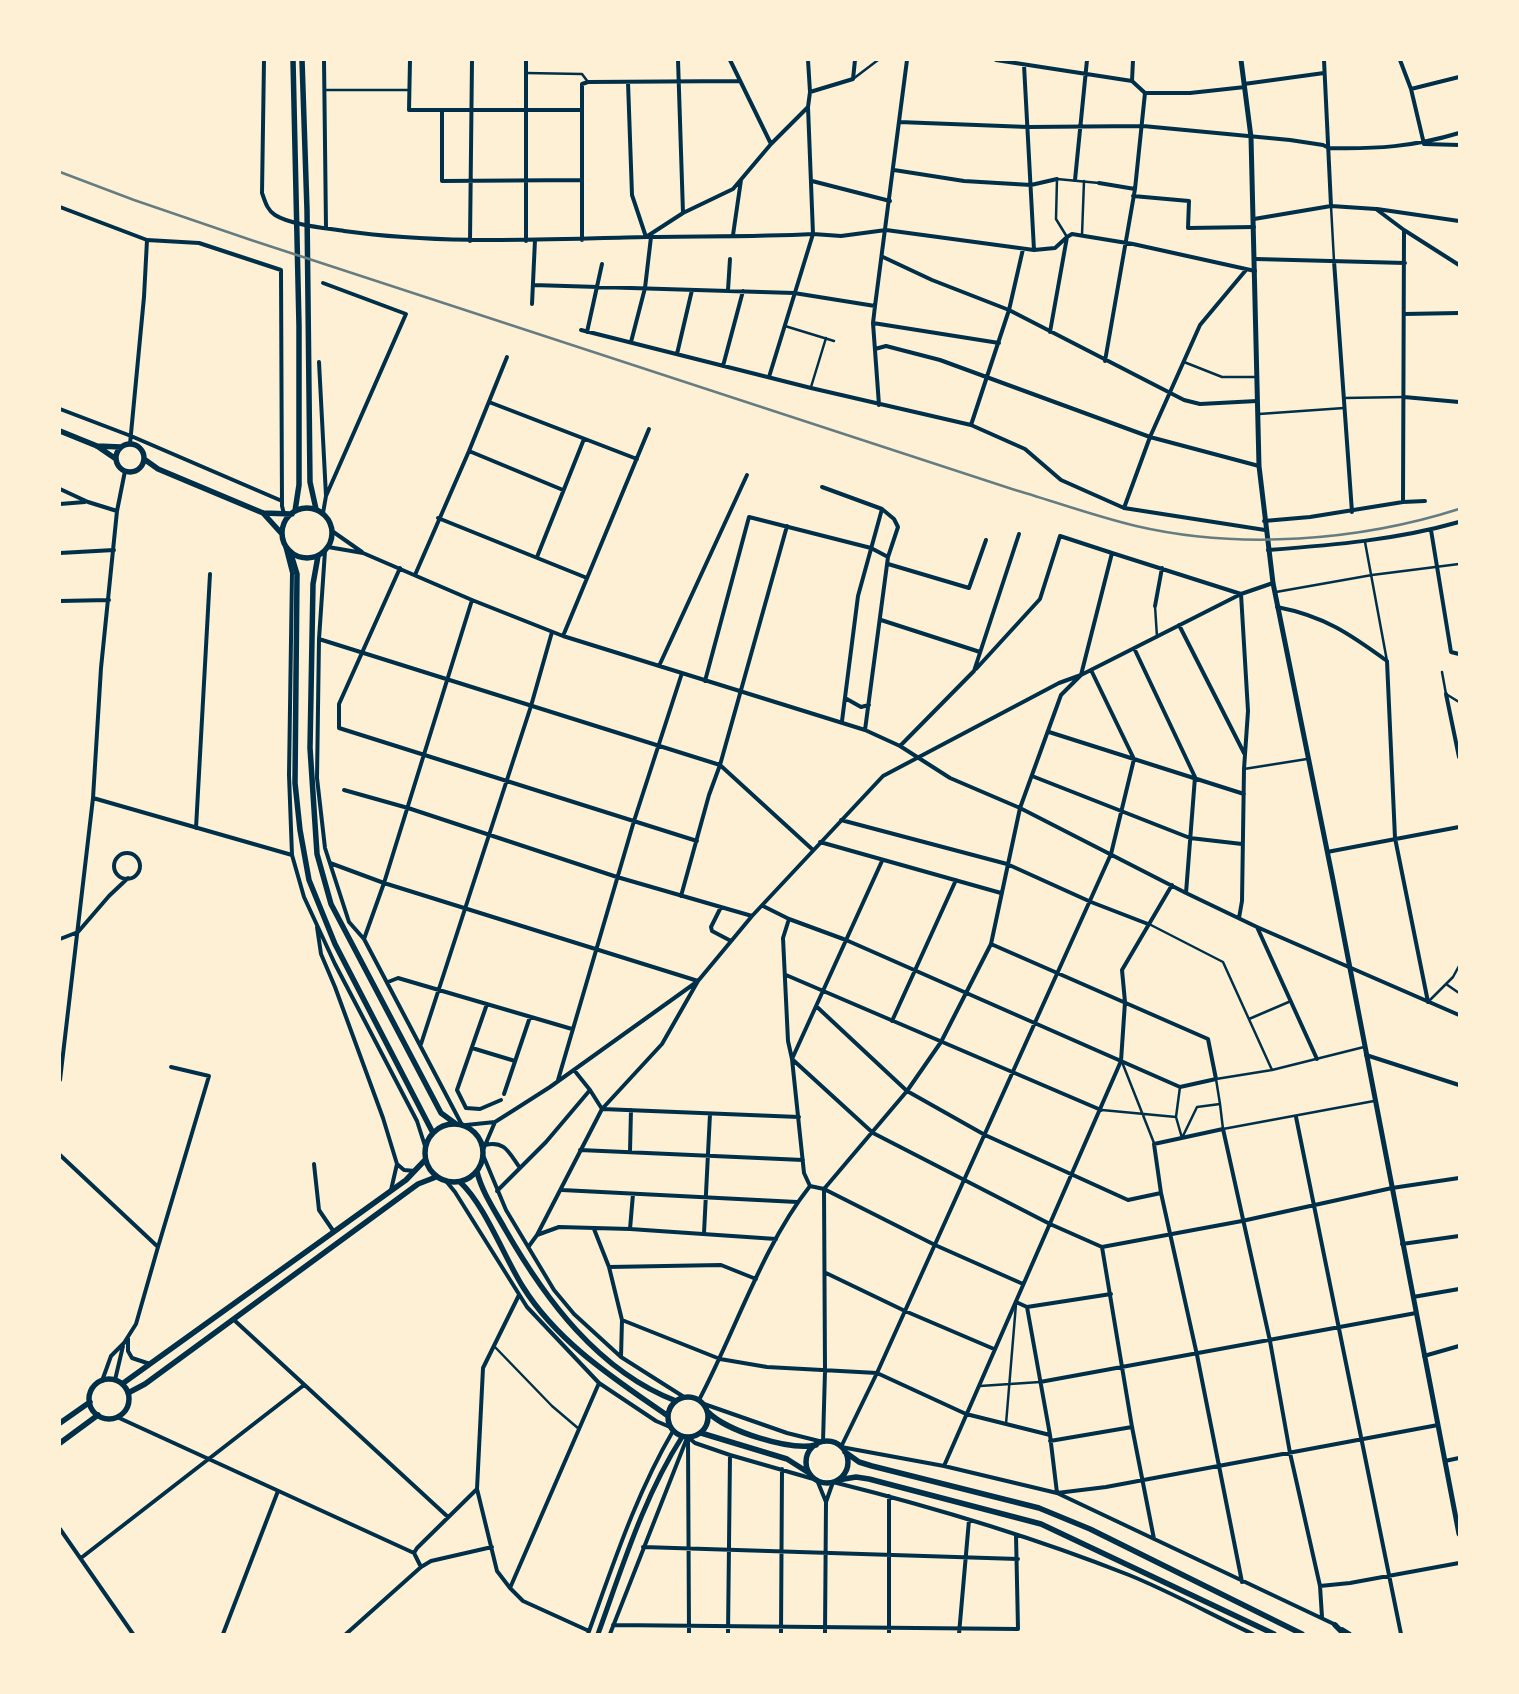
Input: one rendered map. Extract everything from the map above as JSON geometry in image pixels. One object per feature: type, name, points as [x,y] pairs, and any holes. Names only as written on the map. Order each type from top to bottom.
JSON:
[{"type":"main road","points":[[282,534],[286,519],[293,512],[299,485],[299,326],[293,60]]},
{"type":"main road","points":[[302,60],[308,210],[310,482],[316,509]]},
{"type":"main road","points":[[1241,60],[1251,137],[1256,259],[1256,377],[1259,466],[1265,530],[1274,592],[1327,852],[1459,1534]]},
{"type":"main road","points":[[60,431],[96,446],[116,459]]},
{"type":"main road","points":[[96,446],[122,446],[130,444],[139,447],[144,459],[158,468],[263,513],[284,515],[302,509],[316,509],[323,513],[332,531],[326,549],[318,556],[303,557],[290,551]]},
{"type":"main road","points":[[122,446],[116,459],[118,466],[125,471],[133,471],[140,467],[158,468]]},
{"type":"main road","points":[[140,467],[144,459]]},
{"type":"main road","points":[[263,513],[282,534],[284,542],[290,551],[297,574],[295,783],[300,830],[309,880],[335,944],[433,1133]]},
{"type":"main road","points":[[318,556],[314,584],[310,748],[317,854],[331,904],[441,1113],[475,1133],[484,1150],[477,1172],[492,1206],[530,1272],[570,1325],[605,1358],[653,1392],[676,1401]]},
{"type":"main road","points":[[462,1125],[441,1127],[433,1133],[425,1146],[425,1160],[436,1177],[446,1181],[460,1182],[477,1172]]},
{"type":"main road","points":[[122,1384],[390,1192],[425,1160]]},
{"type":"main road","points":[[128,1393],[233,1320],[418,1184],[436,1177]]},
{"type":"main road","points":[[460,1182],[481,1212],[524,1288],[543,1313],[600,1369],[668,1416]]},
{"type":"main road","points":[[115,1380],[122,1384],[128,1393],[126,1409],[117,1417],[109,1419],[98,1416],[90,1402],[92,1390],[102,1381],[115,1380]]},
{"type":"main road","points":[[1274,1634],[1041,1524],[869,1479],[856,1477],[836,1481],[817,1480],[787,1459],[701,1433],[686,1437],[672,1429],[668,1416],[670,1408],[676,1401],[684,1397],[701,1401],[716,1420],[730,1427],[794,1447],[833,1442],[859,1462],[1039,1508],[1090,1529],[1302,1634]]},
{"type":"main road","points":[[60,1423],[90,1402]]},
{"type":"main road","points":[[701,1433],[709,1419],[708,1412]]},
{"type":"main road","points":[[60,1443],[98,1416]]},
{"type":"main road","points":[[598,1634],[614,1585],[644,1513],[686,1437]]},
{"type":"main road","points":[[811,1475],[807,1458],[813,1448],[820,1443]]},
{"type":"main road","points":[[836,1481],[848,1467],[843,1449]]},
{"type":"main road","points":[[1335,1625],[1344,1634]]},
{"type":"street","points":[[264,60],[262,192],[273,214],[283,219],[326,228],[397,238],[470,241],[582,240],[733,235],[813,234],[841,236],[886,230],[1034,250],[1055,248],[1072,234],[1126,243],[1255,271]]},
{"type":"street","points":[[324,60],[326,228]]},
{"type":"street","points":[[410,60],[408,110],[582,110]]},
{"type":"street","points":[[470,241],[472,60]]},
{"type":"street","points":[[526,60],[526,241]]},
{"type":"street","points":[[678,60],[683,213]]},
{"type":"street","points":[[730,60],[771,144]]},
{"type":"street","points":[[769,377],[813,234],[808,60]]},
{"type":"street","points":[[853,79],[855,60]]},
{"type":"street","points":[[810,92],[853,79],[878,60]]},
{"type":"street","points":[[880,405],[873,323],[907,60]]},
{"type":"street","points":[[996,60],[1132,81],[1145,93],[1190,93],[1324,73]]},
{"type":"street","points":[[1075,180],[1087,60]]},
{"type":"street","points":[[1132,81],[1133,60]]},
{"type":"street","points":[[1324,60],[1334,261],[1352,512]]},
{"type":"street","points":[[1400,60],[1411,89],[1424,144]]},
{"type":"street","points":[[1024,65],[1034,250]]},
{"type":"street","points":[[526,73],[582,74],[588,82]]},
{"type":"street","points":[[1411,89],[1459,77]]},
{"type":"street","points":[[582,240],[582,84],[588,82],[740,81]]},
{"type":"street","points":[[628,82],[632,195],[648,237],[645,288],[631,342]]},
{"type":"street","points":[[324,90],[409,90]]},
{"type":"street","points":[[1104,361],[1135,189],[1145,93]]},
{"type":"street","points":[[648,237],[683,213],[734,189],[771,144],[808,107]]},
{"type":"street","points":[[442,110],[442,181],[581,180]]},
{"type":"street","points":[[899,122],[1028,127],[1143,126],[1323,145],[1329,148],[1378,148],[1424,144],[1459,145]]},
{"type":"street","points":[[1424,144],[1459,133]]},
{"type":"street","points":[[894,170],[964,180],[1031,185],[1057,179],[1135,189]]},
{"type":"street","points":[[733,235],[741,179]]},
{"type":"street","points":[[1050,332],[1066,237],[1056,219],[1057,179]]},
{"type":"street","points":[[812,181],[890,201]]},
{"type":"street","points":[[1082,235],[1084,181]]},
{"type":"street","points":[[1133,196],[1189,201],[1188,228],[1254,227]]},
{"type":"street","points":[[1254,219],[1331,206],[1376,209],[1459,221]]},
{"type":"street","points":[[60,207],[147,240],[199,243],[280,270],[282,501],[284,515]]},
{"type":"street","points":[[1376,209],[1404,230],[1459,265]]},
{"type":"street","points":[[1403,502],[1404,230]]},
{"type":"street","points":[[130,444],[144,297],[147,240]]},
{"type":"street","points":[[532,304],[535,240]]},
{"type":"street","points":[[971,425],[1009,310],[1023,249]]},
{"type":"street","points":[[882,257],[932,280],[1009,310],[1168,393],[1200,404],[1257,401]]},
{"type":"street","points":[[728,290],[730,259]]},
{"type":"street","points":[[1256,259],[1405,263]]},
{"type":"street","points":[[587,332],[602,264]]},
{"type":"street","points":[[1124,508],[1168,393],[1200,325],[1246,270]]},
{"type":"street","points":[[323,284],[406,314],[326,496]]},
{"type":"street","points":[[533,285],[794,293],[875,306]]},
{"type":"street","points":[[677,354],[692,290]]},
{"type":"street","points":[[723,366],[742,290]]},
{"type":"street","points":[[1404,314],[1459,313]]},
{"type":"street","points":[[873,323],[998,343]]},
{"type":"street","points":[[784,326],[834,341]]},
{"type":"street","points":[[580,330],[880,405],[971,425],[1025,449],[1061,480],[1124,508],[1265,530]]},
{"type":"street","points":[[811,388],[826,338]]},
{"type":"street","points":[[875,349],[886,346],[940,360],[988,376],[1150,437],[1259,466]]},
{"type":"street","points":[[415,575],[438,518],[469,451],[507,357]]},
{"type":"street","points":[[1182,361],[1222,376],[1256,377]]},
{"type":"street","points":[[319,362],[326,496],[323,513]]},
{"type":"street","points":[[1344,398],[1404,397],[1459,402]]},
{"type":"street","points":[[489,402],[637,459]]},
{"type":"street","points":[[1258,414],[1344,408]]},
{"type":"street","points":[[60,409],[131,436],[282,501]]},
{"type":"street","points":[[563,636],[649,429]]},
{"type":"street","points":[[537,557],[584,439]]},
{"type":"street","points":[[469,451],[563,490]]},
{"type":"street","points":[[60,1080],[93,798],[101,668],[117,511],[125,471]]},
{"type":"street","points":[[659,666],[747,475]]},
{"type":"street","points":[[822,487],[882,509],[894,519],[898,527],[888,557],[865,730]]},
{"type":"street","points":[[60,489],[88,502],[117,511]]},
{"type":"street","points":[[1264,521],[1352,512],[1403,502],[1425,501]]},
{"type":"street","points":[[60,504],[88,502]]},
{"type":"street","points":[[842,721],[858,596],[882,509]]},
{"type":"street","points":[[705,681],[749,516],[871,548],[888,557]]},
{"type":"street","points":[[438,518],[587,578]]},
{"type":"street","points":[[1268,550],[1365,542],[1431,530],[1459,522]]},
{"type":"street","points":[[681,896],[787,526]]},
{"type":"street","points":[[1431,530],[1452,646],[1451,652],[1459,654]]},
{"type":"street","points":[[332,531],[363,553],[552,632],[682,674],[842,721],[865,730],[900,746],[950,778],[1020,808],[1186,893],[1258,927],[1459,1015]]},
{"type":"street","points":[[974,670],[1019,534]]},
{"type":"street","points":[[900,746],[1040,599],[1060,536],[1241,594]]},
{"type":"street","points":[[888,564],[969,588],[986,540]]},
{"type":"street","points":[[284,542],[292,573],[289,775],[292,855],[304,897],[417,1121],[425,1146]]},
{"type":"street","points":[[1365,542],[1387,661],[1396,838],[1428,1002]]},
{"type":"street","points":[[363,553],[326,549],[320,639],[317,778],[325,848],[349,922],[364,939],[388,982],[462,1125],[495,1122],[574,1070],[698,981]]},
{"type":"street","points":[[60,553],[114,550]]},
{"type":"street","points":[[810,1186],[797,1202],[776,1239],[701,1401],[787,1433],[820,1443],[825,1371],[826,1273],[824,1189],[907,1091],[941,1042],[991,944],[1020,808],[1061,695],[1081,675],[1112,553]]},
{"type":"street","points":[[1274,592],[1372,575],[1459,564]]},
{"type":"street","points":[[400,568],[339,704],[339,728],[697,841]]},
{"type":"street","points":[[1157,637],[1155,606],[1162,568]]},
{"type":"street","points":[[196,828],[210,574]]},
{"type":"street","points":[[529,1246],[562,1190],[580,1150],[602,1109],[662,1044],[698,981],[752,916],[883,776],[1058,684],[1081,675],[1241,594],[1273,583]]},
{"type":"street","points":[[1239,918],[1242,890],[1244,769],[1248,711],[1241,594]]},
{"type":"street","points":[[60,601],[109,600]]},
{"type":"street","points":[[364,939],[408,808],[472,600]]},
{"type":"street","points":[[1277,607],[1296,610],[1341,628],[1387,661]]},
{"type":"street","points":[[881,620],[980,652]]},
{"type":"street","points":[[1179,625],[1245,755]]},
{"type":"street","points":[[421,1044],[531,706],[552,632]]},
{"type":"street","points":[[320,639],[720,765],[813,850]]},
{"type":"street","points":[[1452,646],[1459,648]]},
{"type":"street","points":[[1134,648],[1195,777],[1186,893]]},
{"type":"street","points":[[1091,670],[1134,759],[1111,854],[1036,1025],[843,1449],[944,1466],[1057,1493],[1242,1582],[1322,1617],[1350,1634]]},
{"type":"street","points":[[1442,672],[1459,757]]},
{"type":"street","points":[[557,1081],[634,821],[682,674]]},
{"type":"street","points":[[1446,694],[1459,702]]},
{"type":"street","points":[[845,698],[861,707],[869,705]]},
{"type":"street","points":[[1049,732],[1244,794]]},
{"type":"street","points":[[1244,769],[1307,759]]},
{"type":"street","points":[[1032,776],[1190,838],[1242,844]]},
{"type":"street","points":[[344,790],[408,808],[617,877],[752,916]]},
{"type":"street","points":[[93,798],[292,855]]},
{"type":"street","points":[[841,820],[1007,864],[1091,902],[1148,924],[1224,962],[1272,1070]]},
{"type":"street","points":[[1327,852],[1459,827]]},
{"type":"street","points":[[820,842],[1001,893]]},
{"type":"street","points":[[60,939],[78,932],[109,896],[128,878],[138,873],[140,864],[134,855],[126,853],[118,857],[114,865],[119,876],[128,878]]},
{"type":"street","points":[[792,1059],[882,861]]},
{"type":"street","points":[[330,863],[384,883],[465,909],[698,981]]},
{"type":"street","points":[[892,1020],[913,970],[956,880]]},
{"type":"street","points":[[944,1466],[1121,1061],[1125,1002],[1122,970],[1172,885]]},
{"type":"street","points":[[763,906],[790,919],[846,940],[1180,1087],[1272,1070],[1364,1047]]},
{"type":"street","points":[[720,907],[711,927],[712,931],[731,942]]},
{"type":"street","points":[[790,919],[783,938],[788,1041],[800,1117],[804,1173],[810,1186]]},
{"type":"street","points":[[316,922],[321,954],[336,987],[383,1118],[397,1164],[390,1192]]},
{"type":"street","points":[[1258,927],[1317,1058]]},
{"type":"street","points":[[991,944],[1208,1039],[1223,1129],[1270,1341],[1290,1453],[1320,1586],[1322,1617]]},
{"type":"street","points":[[1428,1002],[1446,984],[1459,966]]},
{"type":"street","points":[[786,975],[1101,1110],[1176,1117]]},
{"type":"street","points":[[388,982],[398,978],[572,1029]]},
{"type":"street","points":[[1446,984],[1459,993]]},
{"type":"street","points":[[1249,1019],[1290,1001]]},
{"type":"street","points":[[487,1004],[457,1090],[466,1108],[480,1109],[501,1100]]},
{"type":"street","points":[[816,1006],[907,1091],[985,1135],[1128,1200],[1161,1193]]},
{"type":"street","points":[[504,1094],[530,1017]]},
{"type":"street","points":[[472,1048],[515,1061]]},
{"type":"street","points":[[1366,1055],[1459,1085]]},
{"type":"street","points":[[792,1059],[873,1133],[1050,1224],[1102,1248],[1242,1221],[1392,1188],[1459,1178]]},
{"type":"street","points":[[1121,1061],[1154,1144],[1161,1193],[1197,1355],[1242,1582]]},
{"type":"street","points":[[102,1381],[112,1356],[124,1343],[136,1324],[209,1076],[171,1067]]},
{"type":"street","points":[[574,1070],[602,1109]]},
{"type":"street","points":[[1180,1087],[1176,1117],[1182,1138]]},
{"type":"street","points":[[497,1191],[546,1142],[590,1090]]},
{"type":"street","points":[[1154,1144],[1374,1101]]},
{"type":"street","points":[[1182,1138],[1197,1107],[1220,1104]]},
{"type":"street","points":[[602,1109],[800,1117]]},
{"type":"street","points":[[630,1151],[631,1110]]},
{"type":"street","points":[[704,1233],[710,1114]]},
{"type":"street","points":[[1296,1116],[1401,1634]]},
{"type":"street","points":[[495,1122],[484,1150],[497,1191],[506,1210],[554,1290],[574,1314],[621,1357],[684,1397]]},
{"type":"street","points":[[484,1150],[496,1143],[504,1147],[520,1168]]},
{"type":"street","points":[[580,1150],[708,1154],[803,1160]]},
{"type":"street","points":[[60,1155],[158,1247]]},
{"type":"street","points":[[314,1164],[319,1210],[334,1232]]},
{"type":"street","points":[[397,1164],[404,1170],[415,1171]]},
{"type":"street","points":[[446,1181],[455,1192],[527,1307],[599,1383],[656,1421],[672,1429],[619,1547],[589,1632],[524,1601],[510,1588],[497,1571],[477,1489],[483,1368],[519,1295]]},
{"type":"street","points":[[810,1186],[824,1189],[935,1244],[1023,1284]]},
{"type":"street","points":[[562,1190],[797,1202]]},
{"type":"street","points":[[630,1229],[633,1194]]},
{"type":"street","points":[[537,1235],[559,1227],[704,1233],[776,1239]]},
{"type":"street","points":[[594,1229],[609,1267],[622,1320],[621,1357]]},
{"type":"street","points":[[1402,1244],[1459,1236]]},
{"type":"street","points":[[1102,1248],[1132,1427],[1144,1478],[1154,1539]]},
{"type":"street","points":[[609,1267],[720,1265],[756,1279]]},
{"type":"street","points":[[826,1273],[905,1311],[994,1348]]},
{"type":"street","points":[[1413,1297],[1459,1290]]},
{"type":"street","points":[[1016,1302],[1028,1307],[1111,1294]]},
{"type":"street","points":[[1006,1424],[1016,1302]]},
{"type":"street","points":[[1028,1307],[1050,1435],[1057,1493]]},
{"type":"street","points":[[978,1386],[1040,1382],[1339,1329],[1416,1313]]},
{"type":"street","points":[[233,1320],[448,1517]]},
{"type":"street","points":[[622,1320],[720,1359],[768,1367],[877,1373],[966,1414],[1050,1435]]},
{"type":"street","points":[[128,1337],[128,1351],[132,1358],[150,1364]]},
{"type":"street","points":[[115,1380],[124,1343]]},
{"type":"street","points":[[494,1346],[540,1394],[579,1429]]},
{"type":"street","points":[[1424,1356],[1459,1346]]},
{"type":"street","points":[[510,1588],[599,1383]]},
{"type":"street","points":[[81,1558],[304,1385]]},
{"type":"street","points":[[117,1417],[414,1553],[421,1567]]},
{"type":"street","points":[[1057,1493],[1106,1487],[1144,1478],[1362,1441],[1438,1424]]},
{"type":"street","points":[[1050,1441],[1132,1427]]},
{"type":"street","points":[[686,1437],[730,1455],[817,1480],[826,1502],[825,1634]]},
{"type":"street","points":[[610,1634],[686,1437]]},
{"type":"street","points":[[686,1437],[689,1634]]},
{"type":"street","points":[[728,1634],[730,1455]]},
{"type":"street","points":[[1445,1461],[1459,1458]]},
{"type":"street","points":[[781,1634],[782,1469]]},
{"type":"street","points":[[826,1502],[836,1481],[970,1520],[1131,1576],[1253,1634]]},
{"type":"street","points":[[414,1553],[477,1489]]},
{"type":"street","points":[[224,1634],[278,1491]]},
{"type":"street","points":[[889,1634],[890,1496]]},
{"type":"street","points":[[959,1632],[970,1520]]},
{"type":"street","points":[[60,1529],[134,1634]]},
{"type":"street","points":[[613,1625],[889,1628],[959,1632],[1018,1629],[1018,1559],[1016,1536]]},
{"type":"street","points":[[346,1634],[421,1567],[431,1561],[492,1547]]},
{"type":"street","points":[[642,1547],[782,1553],[1018,1559]]},
{"type":"street","points":[[1320,1586],[1350,1583],[1459,1563]]},
{"type":"railway","points":[[60,172],[134,200],[251,240],[1012,489],[1136,526],[1216,538],[1257,540],[1299,538],[1381,529],[1459,509]]}]
